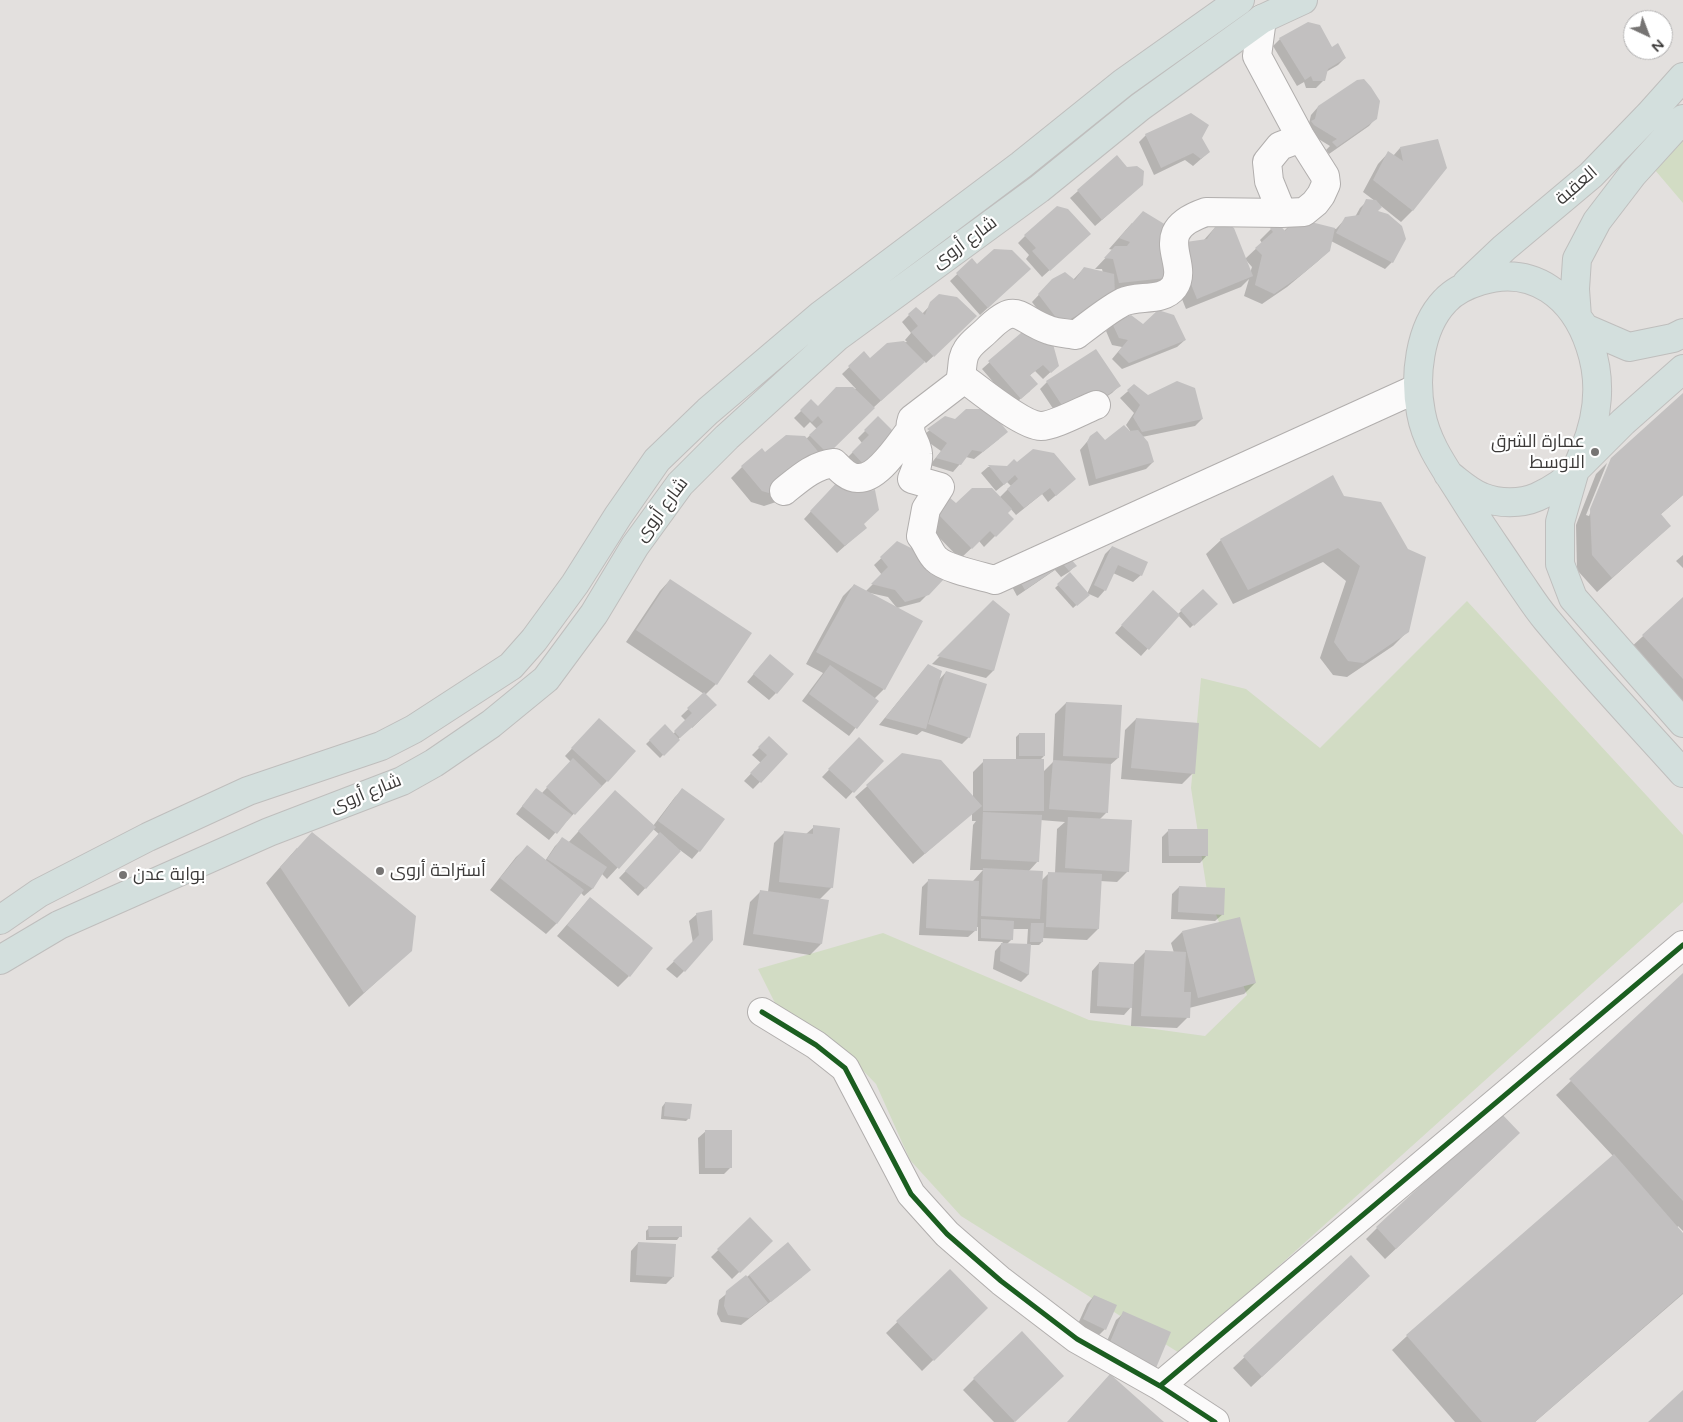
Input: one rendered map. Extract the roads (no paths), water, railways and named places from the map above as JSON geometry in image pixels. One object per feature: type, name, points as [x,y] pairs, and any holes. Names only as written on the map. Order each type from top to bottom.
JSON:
[{"type":"main road","name":"شارع أروى","points":[[0,920],[39,893],[148,837],[248,791],[381,746],[414,729],[511,666],[534,640],[576,584],[618,516],[657,460],[708,411],[820,315],[1021,165],[1123,83],[1240,0]]},
{"type":"main road","name":"شارع أروى","points":[[0,960],[59,925],[269,832],[402,781],[434,763],[491,724],[546,679],[594,614],[635,546],[680,484],[727,437],[837,337],[1038,189],[1140,107],[1262,19],[1303,0]]},
{"type":"main road","name":"العقبة","points":[[1464,286],[1504,248],[1591,174],[1649,116],[1683,77]]},
{"type":"main road","name":"العقبة","points":[[1577,317],[1575,289],[1577,259],[1597,221],[1633,174],[1683,119]]},
{"type":"main road","points":[[1683,333],[1673,338],[1629,347],[1585,328],[1562,298],[1543,285],[1512,276],[1495,276],[1464,286],[1445,300],[1434,316],[1426,336],[1420,356],[1418,388],[1421,415],[1430,443],[1480,523],[1544,617],[1683,773]]},
{"type":"main road","points":[[1577,317],[1592,350],[1596,371],[1596,412],[1591,434],[1576,470],[1560,522],[1560,564],[1572,598],[1683,724]]},
{"type":"main road","points":[[1448,474],[1483,498],[1502,502],[1532,499],[1549,491],[1576,470],[1624,422],[1683,369]]},
{"type":"main road","points":[[381,746],[402,781]]},
{"type":"street","points":[[784,491],[808,472],[824,464],[834,464],[850,476],[857,478],[868,476],[878,470],[909,432],[912,419],[955,386],[962,377],[962,362],[967,349],[1003,316],[1013,313],[1024,316],[1050,331],[1076,335],[1124,301],[1164,295],[1172,289],[1178,274],[1173,246],[1175,236],[1180,228],[1194,216],[1206,212],[1304,212],[1315,203],[1326,184],[1325,176],[1301,138],[1257,56],[1262,19]]},
{"type":"street","points":[[1282,213],[1269,181],[1267,162],[1280,146],[1301,138]]},
{"type":"street","points":[[962,377],[1030,424],[1040,426],[1050,424],[1096,405]]},
{"type":"street","points":[[909,432],[918,452],[918,462],[912,479],[940,487],[926,509],[921,536],[935,559],[956,569],[995,580],[1418,388]]},
{"type":"street","points":[[1160,1386],[1683,944]]},
{"type":"street","points":[[762,1012],[816,1045],[846,1068],[911,1194],[947,1234],[1001,1281],[1077,1339],[1160,1386],[1215,1422]]},
{"type":"place","name":"عمارة الشرق الاوسط","points":[[1595,452]]},
{"type":"place","name":"أستراحة أروى","points":[[380,871]]},
{"type":"place","name":"بوابة عدن","points":[[123,875]]}]
